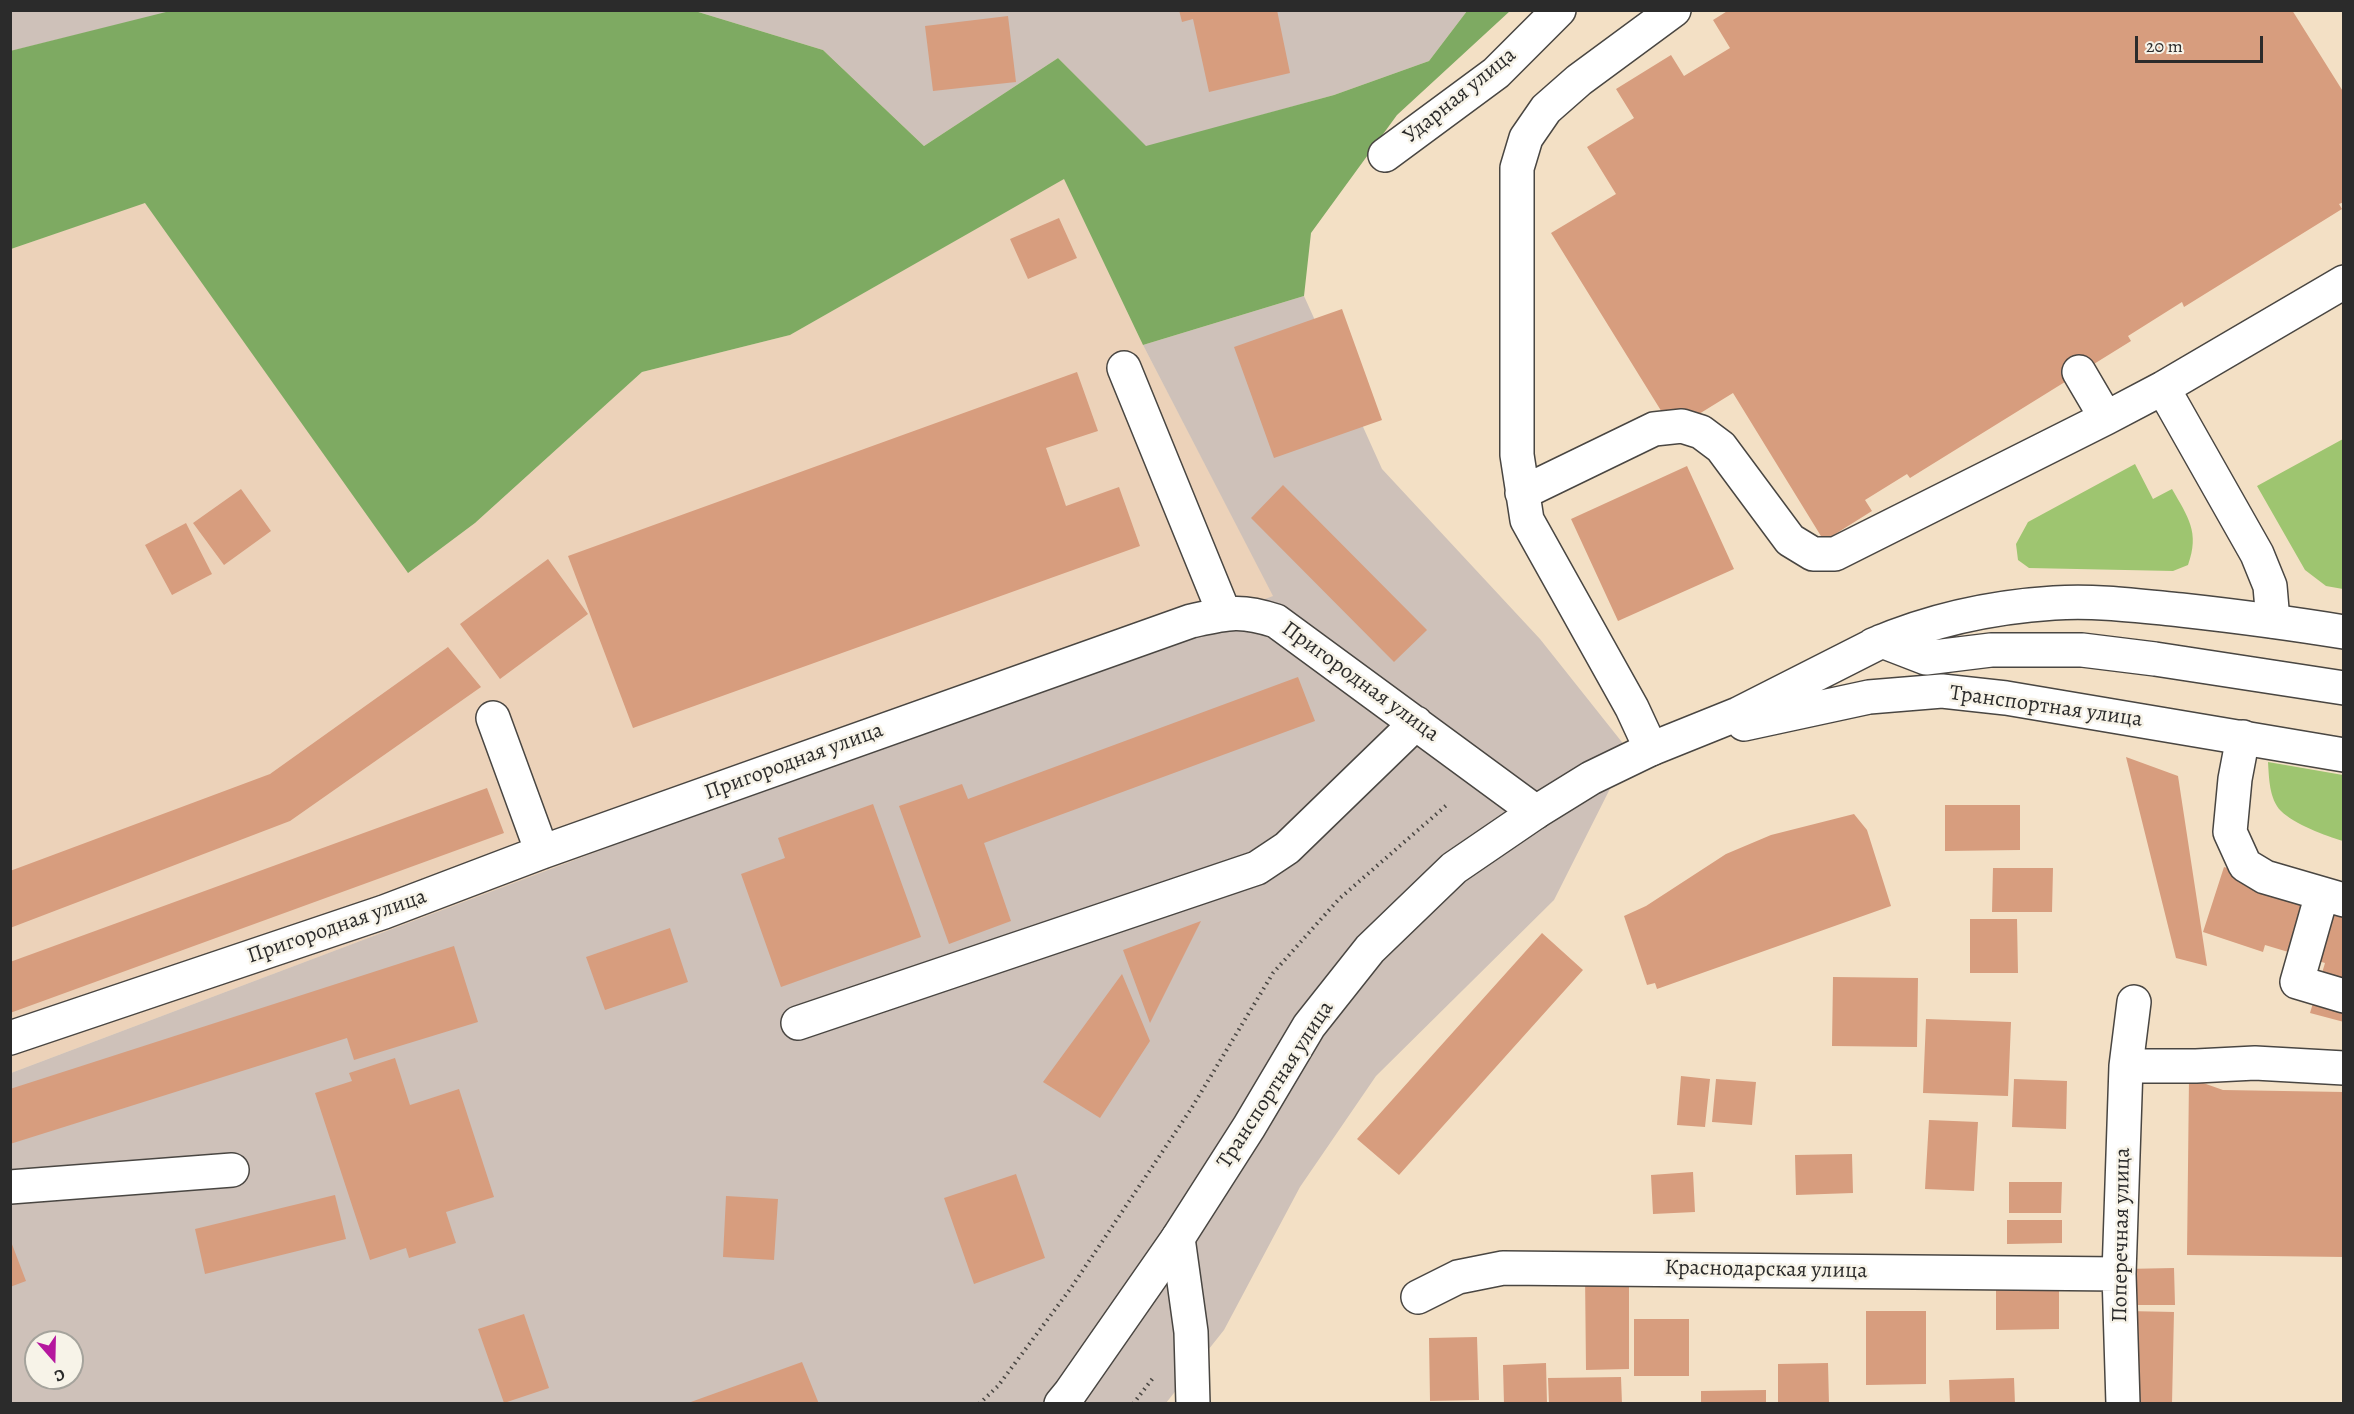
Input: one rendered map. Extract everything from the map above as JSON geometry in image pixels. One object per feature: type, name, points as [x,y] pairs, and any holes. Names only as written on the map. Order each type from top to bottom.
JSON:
[{"type":"street","name":"Ударная улица","points":[[1385,155],[1496,73],[1559,10]]},
{"type":"street","points":[[1665,744],[1632,708],[1527,520],[1517,455],[1517,168],[1526,138],[1546,109],[1579,80],[1674,10]]},
{"type":"street","points":[[1522,494],[1654,429],[1682,426],[1701,432],[1721,447],[1790,540],[1813,554],[1834,554],[2163,388],[2343,282]]},
{"type":"street","points":[[1124,368],[1224,613]]},
{"type":"street","points":[[2079,372],[2106,418]]},
{"type":"street","points":[[2163,388],[2257,554],[2270,586],[2273,621]]},
{"type":"street","name":"Транспортная улица","points":[[1061,1404],[1071,1393],[1178,1238],[1249,1127],[1309,1026],[1370,949],[1454,868],[1591,778],[1738,714],[1828,663],[1901,632],[1971,613],[2055,603],[2135,605],[2273,621],[2343,632]]},
{"type":"street","name":"Пригородная улица","points":[[10,1038],[384,912],[542,852],[1191,621],[1224,613],[1251,613],[1276,621],[1536,812]]},
{"type":"street","name":"Транспортная улица","points":[[1882,640],[1926,658],[1991,650],[2082,650],[2343,688]]},
{"type":"street","name":"Транспортная улица","points":[[1665,744],[1869,697],[1942,691],[2006,698],[2343,755]]},
{"type":"street","points":[[493,718],[542,852]]},
{"type":"street","points":[[798,1023],[1257,868],[1287,848],[1416,723]]},
{"type":"street","points":[[2243,737],[2235,778],[2230,832],[2245,865],[2265,877],[2333,897],[2297,982],[2343,996]]},
{"type":"street","name":"Поперечная улица","points":[[2123,1404],[2120,1274],[2126,1066],[2134,1002]]},
{"type":"street","points":[[2126,1066],[2255,1063],[2343,1068]]},
{"type":"street","points":[[10,1187],[232,1170]]},
{"type":"street","points":[[1178,1238],[1191,1332],[1193,1404]]},
{"type":"street","name":"Краснодарская улица","points":[[1418,1297],[1458,1277],[1503,1268],[2120,1274]]},
{"type":"path","points":[[979,1404],[998,1386],[1071,1288],[1191,1109],[1273,973],[1339,898],[1449,803]]},
{"type":"shaded area","points":[[11,10],[174,11],[11,51]]},
{"type":"shaded area","points":[[695,11],[1467,11],[1429,61],[1334,95],[1146,147],[1058,58],[924,146],[823,50]]},
{"type":"shaded area","points":[[1064,178],[1143,345],[1274,596],[11,1073],[11,249],[145,202],[408,572],[475,523],[642,372],[790,335]]},
{"type":"shaded area","points":[[1304,296],[1382,469],[1540,639],[1629,751],[1554,900],[1376,1076],[1300,1187],[1224,1330],[1166,1403],[11,1404],[11,1073],[1273,596],[1143,345]]},
{"type":"green space","points":[[174,10],[695,11],[823,50],[924,146],[1058,58],[1146,146],[1334,95],[1429,61],[1467,11],[1510,11],[1397,115],[1311,233],[1304,296],[1143,345],[1064,179],[790,335],[642,372],[475,523],[408,573],[145,203],[11,249],[10,51]]},
{"type":"green space","points":[[2343,439],[2343,589],[2326,586],[2305,570],[2257,486]]},
{"type":"green space","points":[[2135,464],[2153,499],[2172,489],[2183,508],[2190,525],[2193,543],[2188,565],[2173,571],[2029,568],[2018,560],[2016,544],[2028,522]]},
{"type":"green space","points":[[2268,762],[2343,775],[2343,841],[2302,825],[2281,811],[2272,794]]},
{"type":"building","points":[[1179,10],[1277,10],[1290,73],[1209,92],[1193,19],[1182,22]]},
{"type":"building","points":[[1729,10],[2292,10],[2344,93],[2344,202],[2339,204],[2342,209],[2184,307],[2182,302],[2128,336],[2131,341],[1910,478],[1907,474],[1865,500],[1872,511],[1824,541],[1733,393],[1673,430],[1551,233],[1616,194],[1587,147],[1634,118],[1616,89],[1671,55],[1684,76],[1730,48],[1713,20]]},
{"type":"building","points":[[1008,16],[1016,82],[933,91],[925,26]]},
{"type":"building","points":[[1059,218],[1077,258],[1028,279],[1010,239]]},
{"type":"building","points":[[1342,309],[1382,420],[1274,458],[1234,347]]},
{"type":"building","points":[[1077,372],[1098,431],[1046,448],[1066,506],[1119,487],[1140,546],[633,728],[568,556]]},
{"type":"building","points":[[1687,466],[1734,569],[1618,621],[1571,519]]},
{"type":"building","points":[[1283,485],[1427,630],[1394,662],[1251,518]]},
{"type":"building","points":[[241,489],[271,531],[224,565],[193,523]]},
{"type":"building","points":[[186,523],[212,574],[172,595],[145,545]]},
{"type":"building","points":[[548,559],[588,614],[500,679],[460,624]]},
{"type":"building","points":[[448,647],[481,687],[290,821],[10,928],[10,871],[270,774]]},
{"type":"building","points":[[1298,677],[1315,721],[984,843],[1011,921],[949,944],[899,806],[962,784],[968,799]]},
{"type":"building","points":[[2126,757],[2178,776],[2207,966],[2176,958]]},
{"type":"building","points":[[487,788],[504,833],[10,1013],[10,962]]},
{"type":"building","points":[[873,804],[921,937],[781,987],[741,874],[785,858],[778,838]]},
{"type":"building","points":[[1945,805],[2020,805],[2020,850],[1945,851]]},
{"type":"building","points":[[1854,814],[1867,830],[1891,906],[1657,989],[1655,983],[1647,985],[1624,916],[1646,906],[1726,854],[1771,835]]},
{"type":"building","points":[[2224,867],[2344,906],[2344,1022],[2310,1013],[2325,963],[2265,945],[2263,952],[2203,932]]},
{"type":"building","points":[[1993,868],[2053,868],[2052,912],[1992,912]]},
{"type":"building","points":[[1970,919],[2017,919],[2018,973],[1970,973]]},
{"type":"building","points":[[1201,921],[1150,1023],[1123,950]]},
{"type":"building","points":[[670,928],[688,982],[605,1010],[586,957]]},
{"type":"building","points":[[1542,933],[1583,970],[1399,1175],[1357,1139]]},
{"type":"building","points":[[454,946],[478,1022],[354,1060],[347,1038],[10,1144],[10,1089]]},
{"type":"building","points":[[1122,974],[1150,1041],[1100,1118],[1043,1082]]},
{"type":"building","points":[[1833,977],[1918,978],[1917,1047],[1832,1046]]},
{"type":"building","points":[[1926,1019],[2011,1022],[2008,1096],[1923,1093]]},
{"type":"building","points":[[395,1058],[410,1105],[459,1089],[494,1197],[446,1212],[456,1243],[409,1258],[406,1248],[370,1260],[315,1093],[352,1081],[349,1073]]},
{"type":"building","points":[[1681,1076],[1710,1079],[1705,1127],[1677,1125]]},
{"type":"building","points":[[2189,1078],[2223,1090],[2344,1092],[2344,1257],[2187,1255]]},
{"type":"building","points":[[1716,1079],[1756,1082],[1752,1125],[1712,1122]]},
{"type":"building","points":[[2014,1079],[2067,1081],[2066,1129],[2012,1127]]},
{"type":"building","points":[[1929,1120],[1978,1122],[1974,1191],[1925,1189]]},
{"type":"building","points":[[1852,1154],[1853,1193],[1796,1195],[1795,1155]]},
{"type":"building","points":[[1693,1172],[1695,1212],[1653,1214],[1651,1175]]},
{"type":"building","points":[[1016,1174],[1045,1258],[974,1284],[944,1198]]},
{"type":"building","points":[[2009,1182],[2062,1182],[2061,1213],[2009,1213]]},
{"type":"building","points":[[335,1195],[346,1239],[205,1274],[195,1229]]},
{"type":"building","points":[[726,1196],[778,1199],[774,1260],[723,1257]]},
{"type":"building","points":[[2007,1220],[2062,1220],[2062,1243],[2007,1244]]},
{"type":"building","points":[[10,1239],[26,1281],[10,1287]]},
{"type":"building","points":[[2174,1268],[2175,1305],[2125,1305],[2124,1269]]},
{"type":"building","points":[[1585,1273],[1629,1274],[1629,1369],[1586,1370]]},
{"type":"building","points":[[2059,1283],[2059,1329],[1996,1330],[1996,1284]]},
{"type":"building","points":[[1866,1311],[1926,1311],[1926,1384],[1866,1385]]},
{"type":"building","points":[[2127,1311],[2174,1312],[2172,1404],[2126,1404]]},
{"type":"building","points":[[524,1314],[549,1388],[504,1403],[478,1329]]},
{"type":"building","points":[[1634,1319],[1689,1319],[1689,1376],[1634,1376]]},
{"type":"building","points":[[1477,1337],[1479,1400],[1430,1401],[1429,1338]]},
{"type":"building","points":[[802,1362],[819,1404],[688,1404],[688,1403]]},
{"type":"building","points":[[1546,1363],[1547,1404],[1504,1404],[1503,1365]]},
{"type":"building","points":[[1828,1363],[1829,1404],[1778,1404],[1778,1364]]},
{"type":"building","points":[[1621,1377],[1622,1404],[1549,1404],[1548,1378]]},
{"type":"building","points":[[2014,1378],[2015,1404],[1950,1404],[1949,1380]]},
{"type":"building","points":[[1766,1390],[1766,1404],[1701,1404],[1701,1391]]}]
